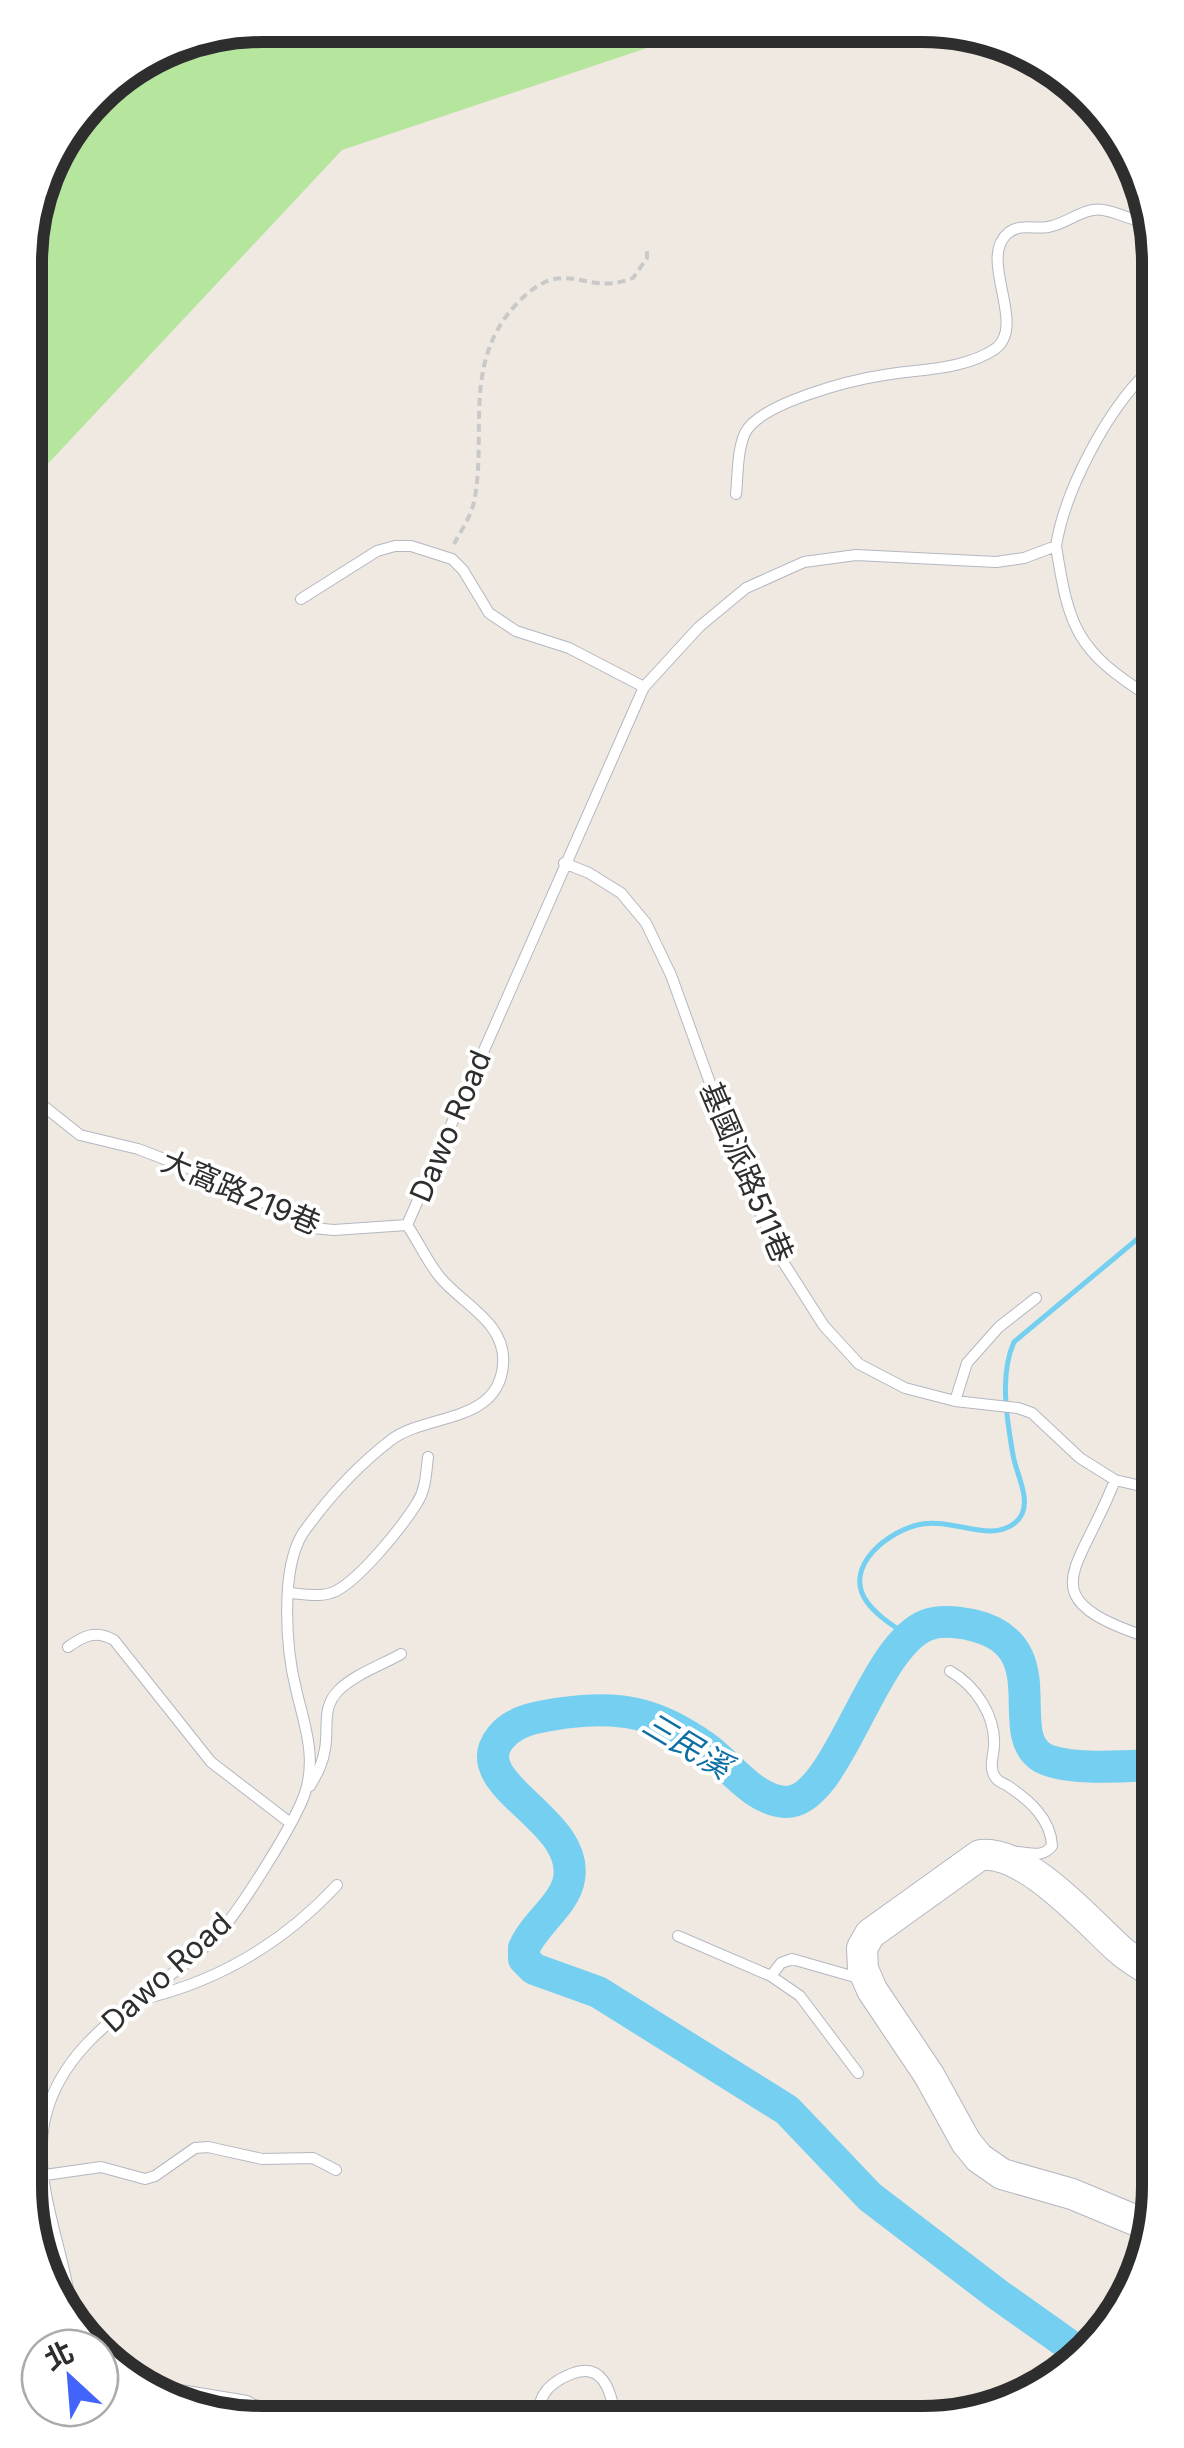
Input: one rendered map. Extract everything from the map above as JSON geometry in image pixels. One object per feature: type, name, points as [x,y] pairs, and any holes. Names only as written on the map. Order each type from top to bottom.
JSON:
[{"type":"street","points":[[1138,2221],[1072,2194],[1002,2174],[979,2158],[867,1981],[862,1969],[862,1948],[870,1934],[980,1855],[992,1853],[1048,1885],[1141,1965]]},
{"type":"lane","points":[[736,494],[745,434],[772,409],[878,376],[942,367],[998,347],[1006,324],[997,258],[1008,233],[1019,228],[1046,228],[1088,210],[1137,219]]},
{"type":"lane","points":[[1142,377],[1118,407],[1078,476],[1060,520],[1056,546],[1063,595],[1081,640],[1095,657],[1142,691]]},
{"type":"lane","points":[[301,600],[377,551],[410,546],[446,556],[464,570],[488,613],[516,630],[570,648],[644,687]]},
{"type":"lane","name":"Dawo Road","points":[[42,2155],[45,2120],[59,2078],[75,2055],[218,1934],[252,1885],[304,1795],[311,1766],[307,1728],[295,1686],[289,1592],[292,1558],[301,1537],[341,1484],[394,1438],[414,1428],[467,1414],[487,1400],[498,1382],[504,1363],[498,1336],[483,1316],[436,1273],[408,1224],[644,687],[699,627],[746,588],[804,562],[856,555],[996,562],[1024,558],[1056,546]]},
{"type":"lane","name":"基國派路511巷","points":[[564,863],[590,873],[621,893],[646,923],[671,975],[729,1137],[778,1254],[824,1326],[860,1364],[905,1388],[1032,1413],[1080,1458],[1116,1480],[1141,1486]]},
{"type":"lane","name":"大窩路219巷","points":[[43,1105],[80,1135],[138,1149],[227,1184],[312,1228],[408,1224]]},
{"type":"lane","points":[[956,1401],[967,1363],[999,1327],[1036,1298]]},
{"type":"lane","points":[[289,1592],[334,1592],[353,1578],[418,1501],[426,1481],[428,1456]]},
{"type":"lane","points":[[1116,1480],[1070,1584],[1074,1599],[1105,1624],[1141,1636]]},
{"type":"lane","points":[[68,1647],[85,1635],[102,1634],[114,1640],[211,1762],[289,1822]]},
{"type":"lane","points":[[304,1795],[320,1770],[331,1700],[342,1687],[402,1654]]},
{"type":"lane","points":[[950,1671],[965,1680],[986,1710],[994,1733],[993,1774],[1029,1802],[1045,1819],[1052,1834],[1052,1846],[1047,1852],[992,1853]]},
{"type":"lane","points":[[137,2000],[178,1991],[268,1947],[316,1908],[337,1884]]},
{"type":"lane","points":[[678,1936],[771,1976],[800,1996],[858,2074]]},
{"type":"lane","points":[[771,1976],[781,1962],[792,1959],[867,1981]]},
{"type":"lane","points":[[42,2178],[45,2174],[101,2168],[145,2179],[195,2148],[262,2160],[313,2158],[336,2170]]},
{"type":"lane","name":"Dawo Road","points":[[42,2155],[67,2286]]},
{"type":"lane","points":[[539,2406],[552,2384],[584,2369],[595,2370],[601,2376],[614,2406]]},
{"type":"lane","points":[[177,2388],[247,2400],[257,2406]]},
{"type":"path","points":[[446,556],[474,507],[476,410],[482,364],[496,328],[530,291],[548,281],[566,278],[603,285],[633,278],[647,258],[647,247]]},
{"type":"green space","points":[[665,42],[342,150],[43,469],[43,248],[50,205],[59,178],[80,140],[97,117],[128,88],[178,59],[234,44]]},
{"type":"waterway","points":[[908,1636],[867,1602],[860,1575],[865,1563],[884,1541],[910,1527],[939,1523],[996,1531],[1020,1518],[1024,1500],[1013,1455],[1006,1398],[1007,1369],[1014,1342],[1141,1236]]},
{"type":"waterway","name":"三民溪","points":[[1071,2347],[870,2197],[787,2110],[598,1992],[534,1969],[524,1959],[529,1939],[566,1888],[568,1857],[558,1838],[508,1787],[497,1771],[493,1754],[507,1731],[530,1719],[584,1711],[621,1711],[671,1726],[714,1754],[762,1795],[785,1802],[804,1796],[822,1778],[888,1662],[907,1639],[927,1625],[949,1622],[999,1635],[1014,1651],[1022,1670],[1026,1730],[1031,1746],[1043,1758],[1083,1766],[1141,1766]]}]
